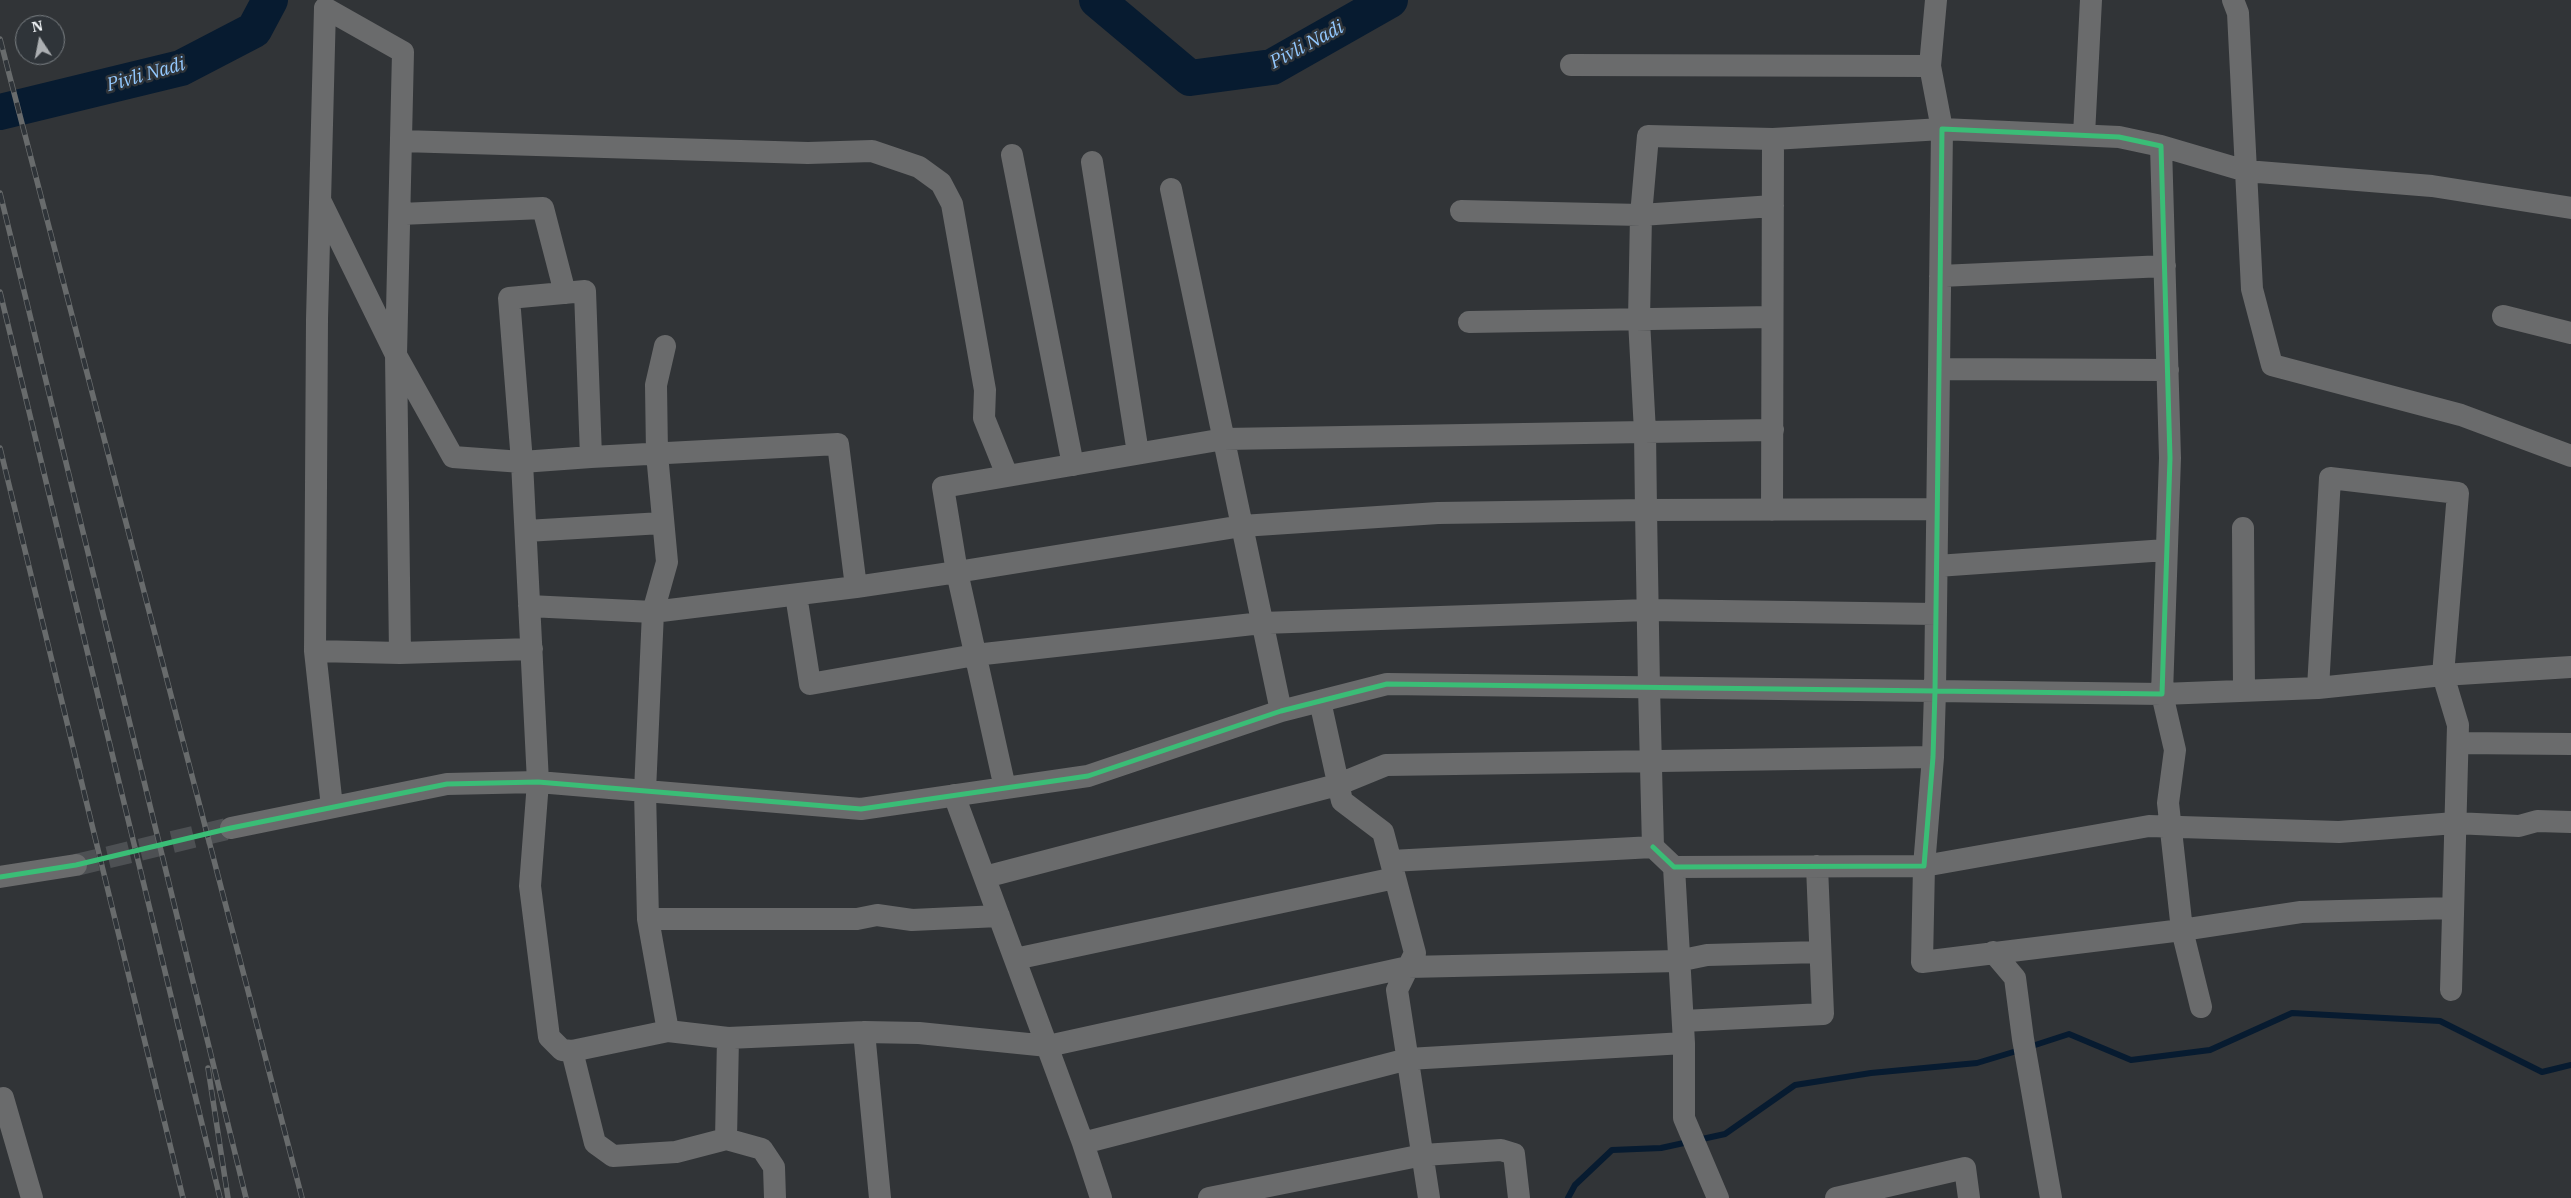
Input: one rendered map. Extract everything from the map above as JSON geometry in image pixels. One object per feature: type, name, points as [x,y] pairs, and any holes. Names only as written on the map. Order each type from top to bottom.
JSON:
[{"type":"street","points":[[1936,0],[1930,66],[1942,129],[1938,509],[1933,756],[1924,866],[1922,962],[2182,930],[2301,912],[2453,908]]},
{"type":"street","points":[[2084,135],[2091,0]]},
{"type":"street","points":[[2233,0],[2238,13],[2252,289],[2272,365],[2461,415],[2571,456]]},
{"type":"street","points":[[332,807],[315,651],[316,319],[325,8],[403,52],[396,355],[400,652]]},
{"type":"street","points":[[1571,64],[1930,66]]},
{"type":"street","points":[[1718,1198],[1684,1118],[1684,1043],[1674,867],[1653,847],[1644,432],[1639,320],[1641,215],[1648,136],[1773,139],[1942,129],[2119,137],[2161,146],[2246,171],[2432,186],[2571,208]]},
{"type":"street","points":[[1772,510],[1773,139]]},
{"type":"street","points":[[401,141],[808,153],[872,151],[920,167],[941,183],[952,204],[985,390],[984,418],[1007,476]]},
{"type":"street","points":[[2161,146],[2170,458],[2162,694],[2174,750],[2168,803],[2182,930],[2201,1007]]},
{"type":"street","points":[[1012,155],[1073,464]]},
{"type":"street","points":[[1092,162],[1138,453]]},
{"type":"street","points":[[1171,189],[1281,711]]},
{"type":"street","points":[[320,199],[396,355],[453,457],[522,462],[838,444],[856,587]]},
{"type":"street","points":[[1461,211],[1641,215],[1773,206]]},
{"type":"street","points":[[400,214],[543,208],[565,293]]},
{"type":"street","points":[[1940,276],[2165,266]]},
{"type":"street","points":[[591,457],[584,291],[509,298],[522,462],[538,782],[531,896],[549,1037],[562,1050],[572,1051],[668,1031],[728,1038],[864,1032],[918,1033],[1048,1046],[1408,967],[1678,961],[1707,955],[1820,952]]},
{"type":"street","points":[[2503,316],[2571,333]]},
{"type":"street","points":[[1469,322],[1772,317]]},
{"type":"street","points":[[665,346],[656,385],[657,454],[666,562],[653,612],[645,791],[648,919],[668,1031]]},
{"type":"street","points":[[1939,369],[2168,370]]},
{"type":"street","points":[[1004,788],[957,572],[943,486],[1224,439],[1773,430]]},
{"type":"street","points":[[2318,688],[2330,478],[2458,493],[2443,675],[2458,725],[2451,990]]},
{"type":"street","points":[[529,606],[653,612],[856,587],[1242,526],[1438,513],[1938,509]]},
{"type":"street","points":[[526,531],[662,523]]},
{"type":"street","points":[[2243,528],[2244,691]]},
{"type":"street","points":[[1937,566],[2166,550]]},
{"type":"street","points":[[796,595],[810,684],[975,655],[1262,623],[1648,610],[1936,614]]},
{"type":"street","points":[[315,651],[532,650]]},
{"type":"street","points":[[231,828],[447,784],[538,782],[861,809],[1088,776],[1281,711],[1387,684],[2162,694],[2318,688],[2443,675],[2571,668]]},
{"type":"street","points":[[1320,701],[1342,801],[1383,832],[1415,953],[1397,990],[1429,1198]]},
{"type":"street","points":[[2458,743],[2571,744]]},
{"type":"street","points":[[985,877],[1337,785],[1386,766],[1650,759],[1933,756]]},
{"type":"street","points":[[954,795],[1048,1046],[1101,1198]]},
{"type":"street","points":[[1674,867],[1924,866],[2149,826],[2339,832],[2456,823],[2519,826],[2537,821],[2571,822]]},
{"type":"street","points":[[1015,959],[1393,870],[1653,847]]},
{"type":"street","points":[[0,877],[76,865]]},
{"type":"street","points":[[1683,1021],[1823,1014],[1816,866]]},
{"type":"street","points":[[648,919],[858,919],[877,915],[912,920],[999,916]]},
{"type":"street","points":[[1993,952],[2015,978],[2051,1198]]},
{"type":"street","points":[[864,1032],[880,1198]]},
{"type":"street","points":[[726,1139],[728,1038]]},
{"type":"street","points":[[1083,1143],[1408,1059],[1684,1043]]},
{"type":"street","points":[[572,1051],[595,1143],[613,1156],[676,1152],[726,1139],[762,1149],[774,1167],[776,1198]]},
{"type":"street","points":[[1,1093],[32,1198]]},
{"type":"street","points":[[1209,1198],[1422,1155],[1501,1150],[1514,1154],[1520,1198]]},
{"type":"street","points":[[1836,1198],[1964,1168],[1969,1198]]},
{"type":"waterway","name":"Pivli Nadi","points":[[0,112],[181,68],[254,30],[270,0]]},
{"type":"waterway","name":"Pivli Nadi","points":[[1097,0],[1190,78],[1272,67],[1390,0]]},
{"type":"waterway","points":[[2029,1047],[2069,1034],[2131,1060],[2210,1050],[2292,1013],[2440,1021],[2542,1072],[2571,1065]]},
{"type":"waterway","points":[[1568,1198],[1575,1185],[1612,1150],[1661,1148],[1725,1134],[1795,1085],[1871,1073],[1977,1063],[2020,1050]]},
{"type":"tunnel","points":[[76,865],[231,828]]},
{"type":"railway","points":[[0,39],[302,1198]]},
{"type":"railway","points":[[0,193],[246,1198]]},
{"type":"railway","points":[[0,292],[220,1198]]},
{"type":"railway","points":[[0,448],[183,1198]]},
{"type":"railway","points":[[208,1068],[228,1198]]},
{"type":"cycle path","points":[[0,877],[76,865],[231,828],[447,784],[538,782],[861,809],[1088,776],[1281,711],[1387,684],[1935,691],[1942,129],[2119,137],[2161,146],[2170,458],[2162,694],[1935,691],[1933,757],[1924,866],[1674,867],[1653,847]]}]
